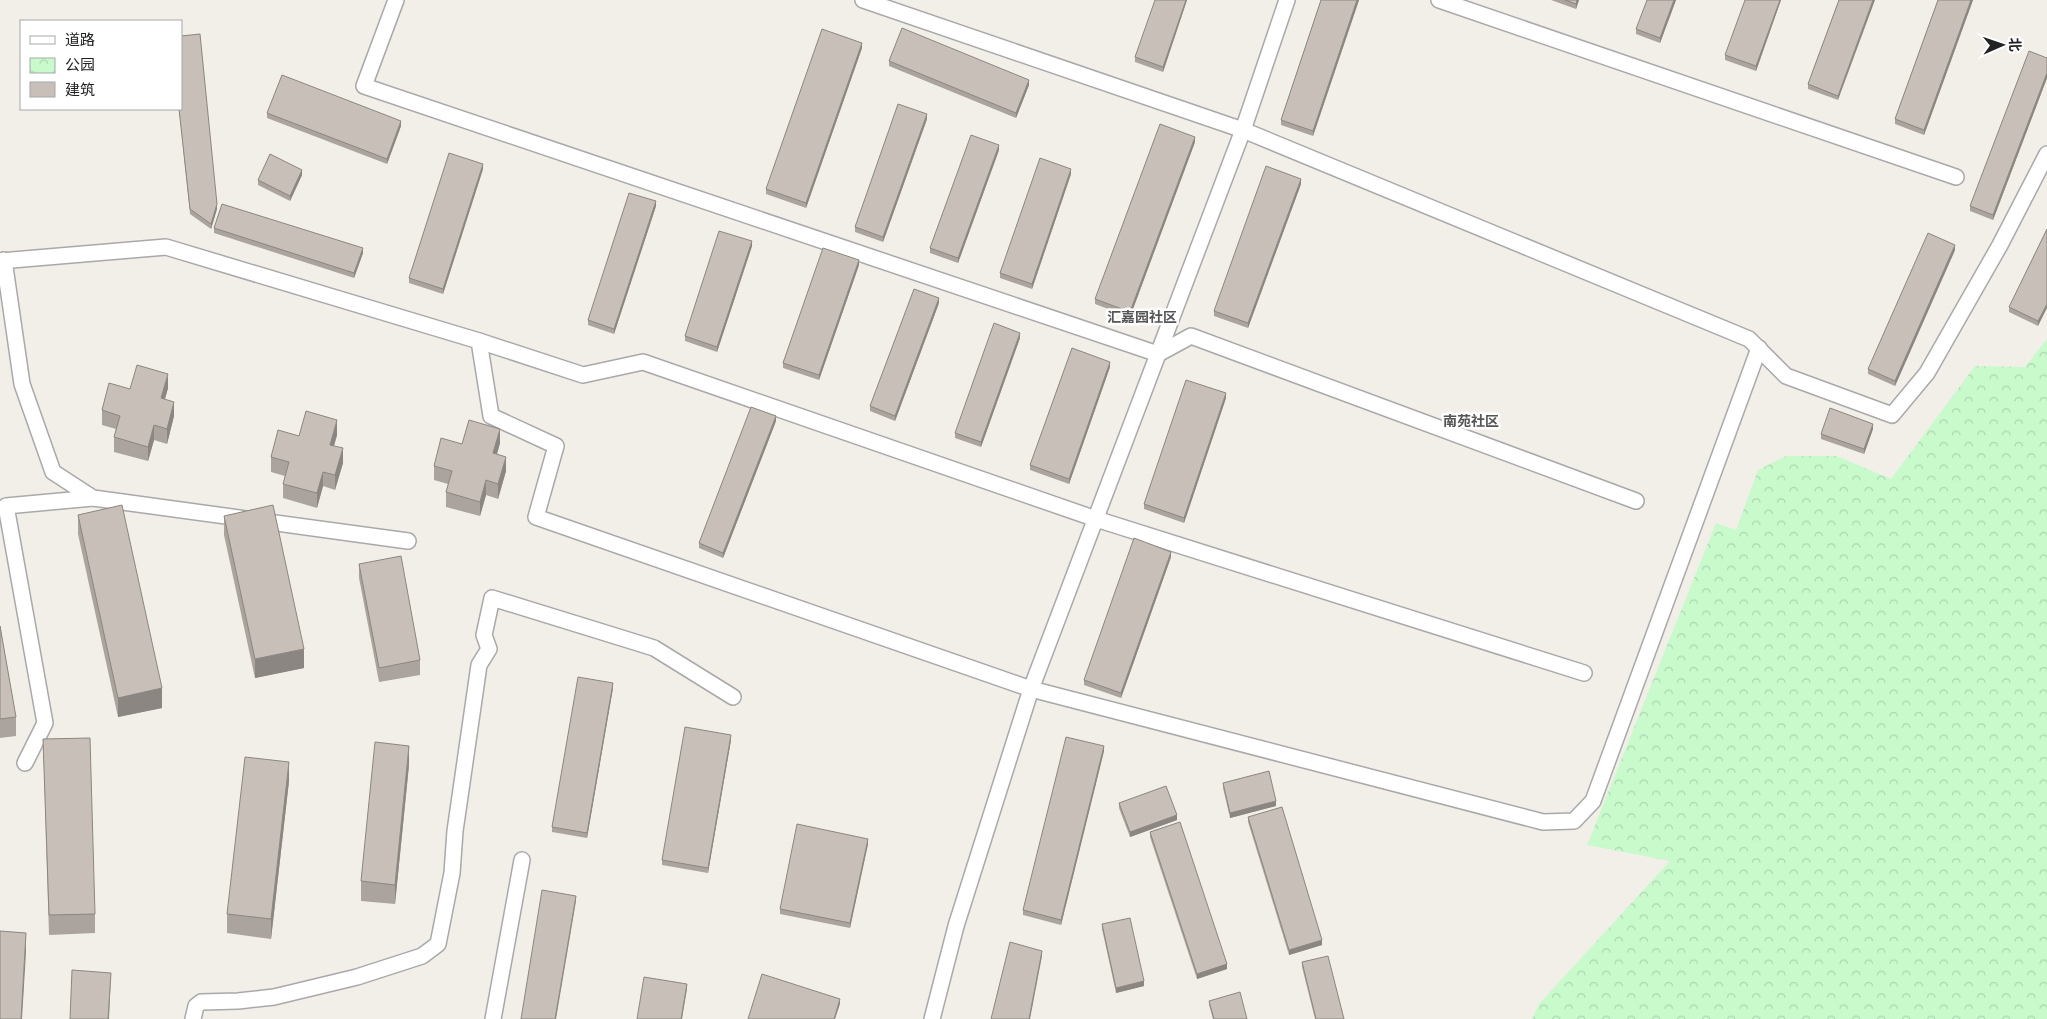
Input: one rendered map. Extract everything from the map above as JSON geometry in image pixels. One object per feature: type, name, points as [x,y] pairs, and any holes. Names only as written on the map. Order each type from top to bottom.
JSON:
[{"type":"street","points":[[396,0],[364,86],[1158,354],[1191,336],[1636,501]]},
{"type":"street","points":[[862,0],[1243,130],[1740,335],[1749,339],[1786,376],[1892,416],[1926,373],[2000,245],[2047,154]]},
{"type":"street","points":[[932,1019],[956,926],[1031,690],[1243,130],[1287,0]]},
{"type":"street","points":[[1440,0],[1956,177]]},
{"type":"street","points":[[93,498],[53,472],[22,384],[2,261],[166,247],[583,375],[643,362],[1096,519],[1584,673]]},
{"type":"street","points":[[479,342],[491,416],[556,446],[536,517],[1031,690],[1543,822],[1574,821],[1593,801],[1759,348]]},
{"type":"street","points":[[25,763],[46,723],[6,506],[93,498],[408,541]]},
{"type":"street","points":[[193,1019],[196,1006],[201,1002],[238,1001],[274,996],[357,977],[422,956],[438,944],[452,873],[455,831],[479,665],[489,648],[484,635],[492,598],[654,648],[733,697]]},
{"type":"street","points":[[493,1019],[522,860]]},
{"type":"green space","points":[[2047,339],[2047,1019],[1532,1019],[1539,1004],[1670,861],[1587,845],[1716,523],[1736,530],[1758,470],[1786,456],[1837,456],[1891,479],[1975,366],[2025,367]]},
{"type":"building","points":[[1155,0],[1186,0],[1163,67],[1135,57]]},
{"type":"building","points":[[1321,0],[1357,0],[1313,131],[1281,120]]},
{"type":"building","points":[[1565,0],[1577,0],[1576,4]]},
{"type":"building","points":[[1647,0],[1674,0],[1660,38],[1636,29]]},
{"type":"building","points":[[1745,0],[1780,0],[1756,66],[1725,55]]},
{"type":"building","points":[[1839,0],[1873,0],[1838,96],[1808,84]]},
{"type":"building","points":[[1938,0],[1971,0],[1924,130],[1895,119]]},
{"type":"building","points":[[902,28],[1029,80],[1016,113],[889,61]]},
{"type":"building","points":[[822,29],[862,43],[806,203],[766,189]]},
{"type":"building","points":[[200,34],[217,204],[211,224],[190,209],[179,110],[182,110],[182,36]]},
{"type":"building","points":[[2029,51],[2047,58],[2047,73],[1993,215],[1970,206]]},
{"type":"building","points":[[282,75],[401,121],[387,159],[267,113]]},
{"type":"building","points":[[898,104],[927,114],[883,237],[855,227]]},
{"type":"building","points":[[1160,124],[1195,137],[1130,312],[1095,299]]},
{"type":"building","points":[[971,135],[999,145],[958,258],[930,248]]},
{"type":"building","points":[[449,153],[483,164],[443,289],[409,278]]},
{"type":"building","points":[[270,154],[302,170],[290,196],[258,180]]},
{"type":"building","points":[[1040,158],[1071,169],[1032,284],[1000,273]]},
{"type":"building","points":[[1266,166],[1301,179],[1248,323],[1214,311]]},
{"type":"building","points":[[629,193],[656,201],[614,329],[588,320]]},
{"type":"building","points":[[222,204],[363,248],[354,273],[214,228]]},
{"type":"building","points":[[2047,229],[2047,304],[2038,321],[2009,307]]},
{"type":"building","points":[[719,231],[752,241],[717,347],[685,336]]},
{"type":"building","points":[[1928,233],[1955,245],[1895,381],[1868,369]]},
{"type":"building","points":[[823,248],[859,260],[819,375],[783,363]]},
{"type":"building","points":[[914,289],[939,298],[895,416],[870,406]]},
{"type":"building","points":[[994,323],[1020,333],[981,442],[955,433]]},
{"type":"building","points":[[1072,348],[1110,362],[1069,479],[1030,465]]},
{"type":"building","points":[[137,365],[168,374],[161,398],[174,402],[167,429],[154,425],[148,447],[114,437],[120,416],[102,410],[109,383],[130,389]]},
{"type":"building","points":[[1186,380],[1226,393],[1184,518],[1144,504]]},
{"type":"building","points":[[751,407],[776,416],[723,553],[699,543]]},
{"type":"building","points":[[1830,408],[1873,424],[1864,449],[1821,434]]},
{"type":"building","points":[[306,411],[337,420],[330,445],[343,448],[335,475],[323,472],[317,493],[283,484],[289,462],[271,457],[278,430],[299,436]]},
{"type":"building","points":[[469,420],[500,429],[493,453],[506,457],[498,484],[486,480],[480,502],[446,492],[452,471],[434,466],[441,438],[462,444]]},
{"type":"building","points":[[122,505],[162,688],[118,698],[78,515]]},
{"type":"building","points":[[273,505],[304,649],[255,659],[224,516]]},
{"type":"building","points":[[1134,538],[1171,552],[1121,693],[1084,680]]},
{"type":"building","points":[[401,556],[420,660],[379,668],[359,564]]},
{"type":"building","points":[[0,626],[16,717],[0,719]]},
{"type":"building","points":[[578,677],[613,683],[587,833],[552,827]]},
{"type":"building","points":[[685,727],[731,735],[708,868],[662,860]]},
{"type":"building","points":[[1066,737],[1104,746],[1061,920],[1023,910]]},
{"type":"building","points":[[90,738],[95,914],[49,915],[43,739]]},
{"type":"building","points":[[375,742],[409,746],[395,885],[361,881]]},
{"type":"building","points":[[245,757],[289,762],[271,919],[227,914]]},
{"type":"building","points":[[1269,771],[1276,801],[1230,813],[1223,783]]},
{"type":"building","points":[[1166,786],[1177,815],[1130,832],[1119,803]]},
{"type":"building","points":[[1282,807],[1322,940],[1289,950],[1248,817]]},
{"type":"building","points":[[1180,822],[1227,964],[1197,974],[1150,832]]},
{"type":"building","points":[[797,824],[868,839],[850,923],[780,909]]},
{"type":"building","points":[[542,890],[576,896],[555,1019],[521,1019]]},
{"type":"building","points":[[1130,918],[1144,981],[1116,988],[1102,924]]},
{"type":"building","points":[[0,931],[26,933],[21,1019],[0,1019]]},
{"type":"building","points":[[1010,942],[1042,951],[1029,1019],[991,1019]]},
{"type":"building","points":[[1328,956],[1344,1019],[1316,1019],[1302,962]]},
{"type":"building","points":[[72,970],[111,973],[108,1019],[70,1019]]},
{"type":"building","points":[[762,974],[840,999],[834,1019],[748,1019]]},
{"type":"building","points":[[644,977],[687,984],[681,1019],[637,1019]]},
{"type":"building","points":[[1240,992],[1247,1019],[1214,1019],[1209,1001]]},
{"type":"district","name":"汇嘉园社区","points":[[1142,317]]},
{"type":"district","name":"南苑社区","points":[[1471,421]]}]
